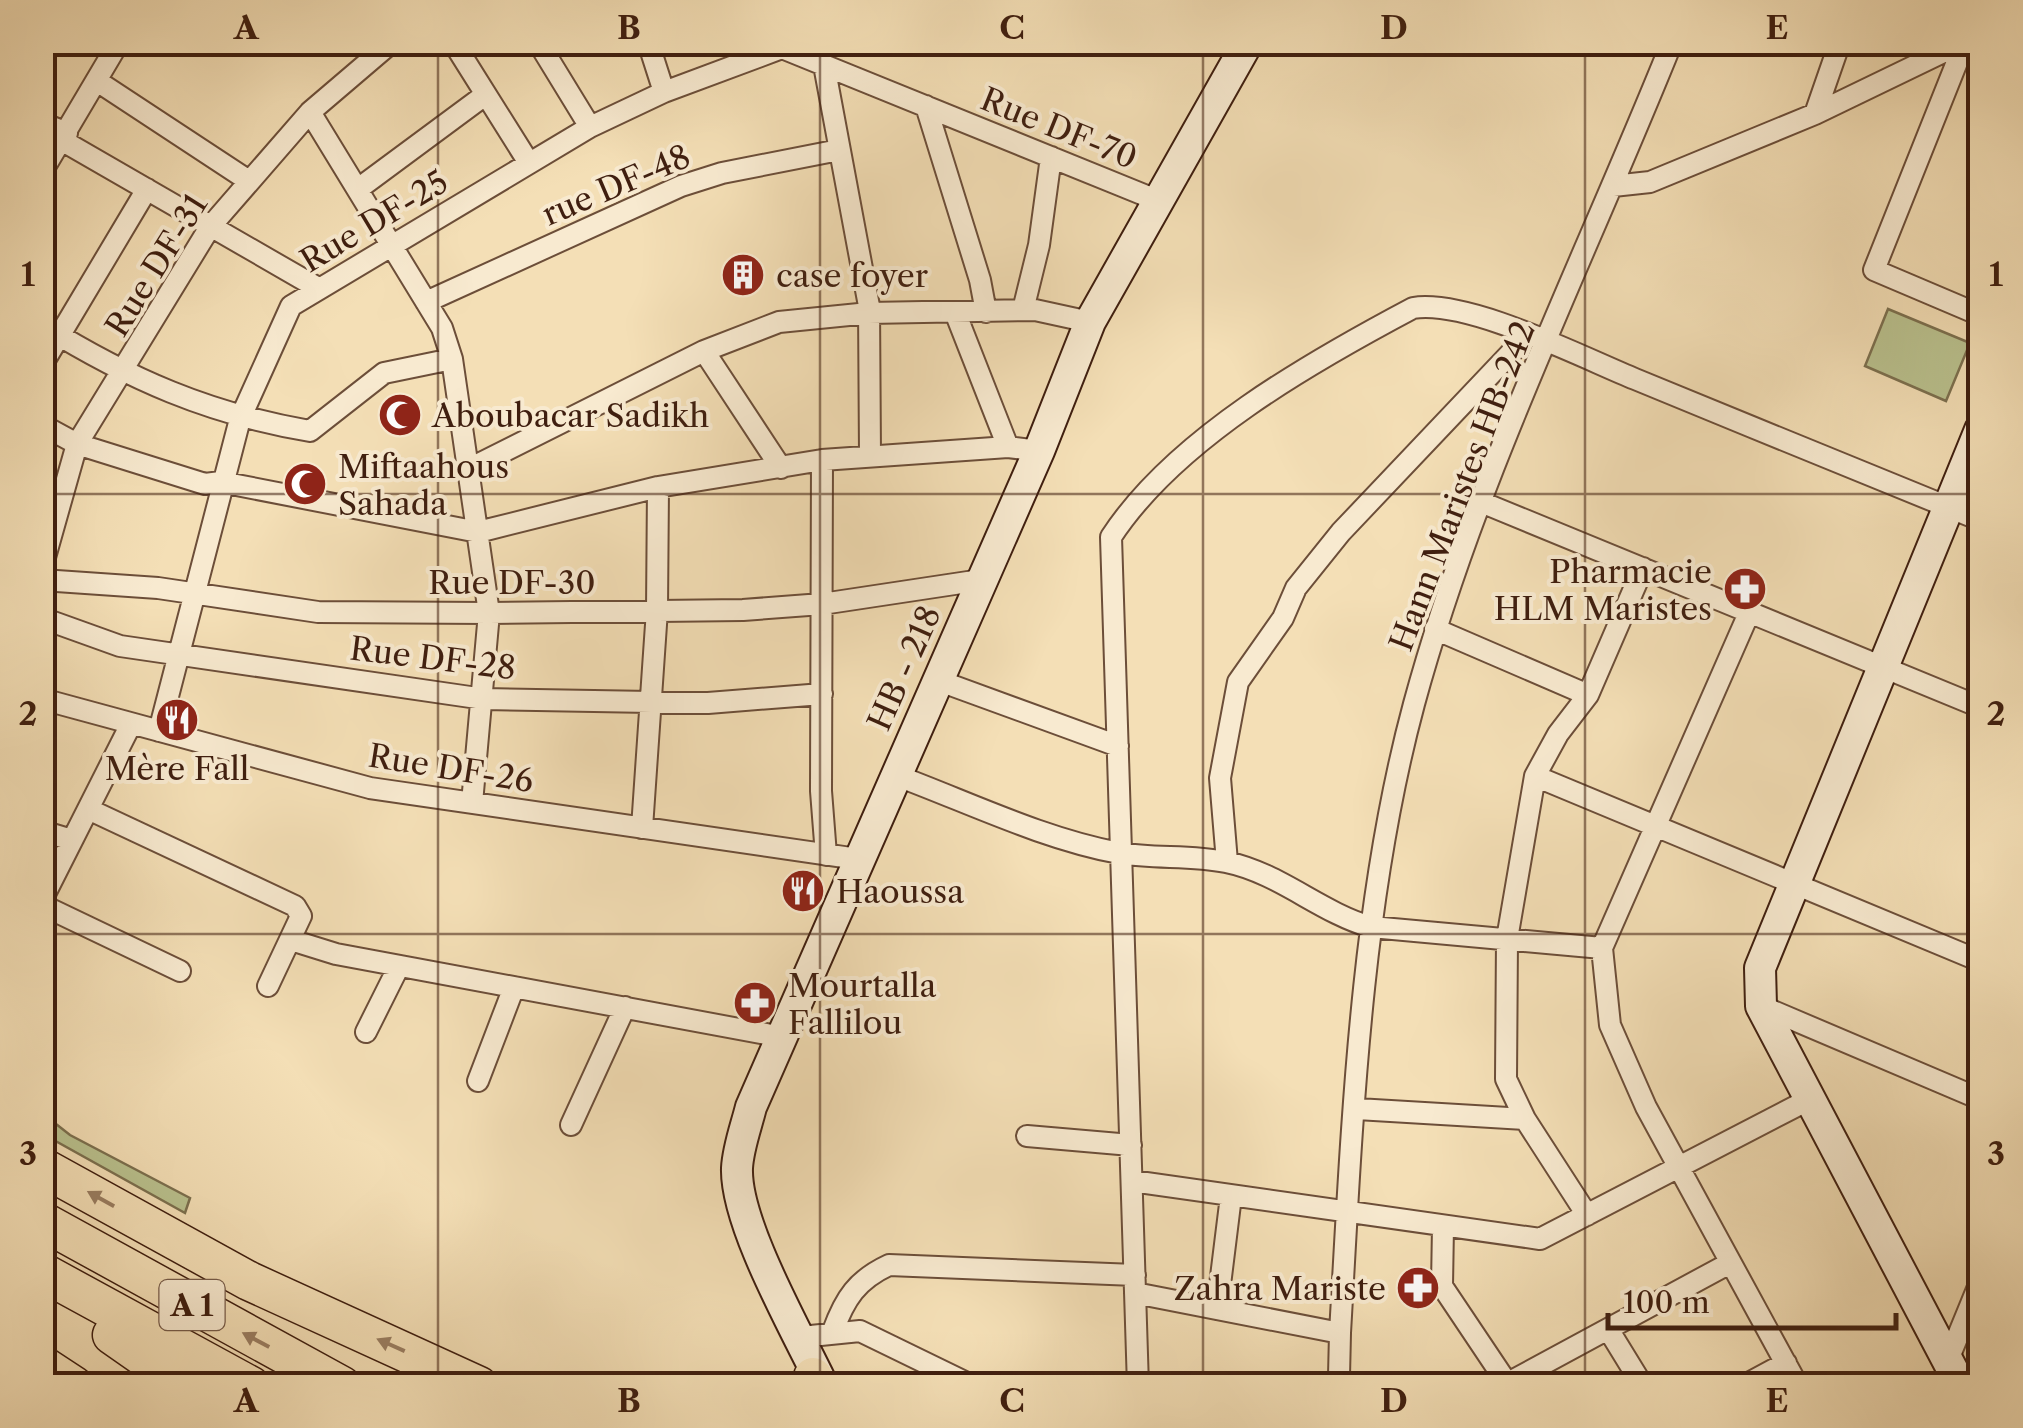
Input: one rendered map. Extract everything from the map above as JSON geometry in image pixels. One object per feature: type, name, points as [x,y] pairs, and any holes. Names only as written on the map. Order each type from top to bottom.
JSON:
[{"type":"highway","points":[[42,1167],[249,1281],[480,1386]]},
{"type":"highway","points":[[42,1205],[205,1312]]},
{"type":"highway","name":"A 1","points":[[42,1222],[342,1386]]},
{"type":"highway","name":"A 1","points":[[42,1272],[251,1386]]},
{"type":"highway","points":[[42,1291],[186,1386]]},
{"type":"highway","points":[[42,1365],[71,1386]]},
{"type":"main road","name":"HB - 218","points":[[811,1369],[757,1245],[738,1186],[737,1165],[751,1108],[1040,451],[1090,322],[1248,42]]},
{"type":"main road","points":[[1955,1373],[1761,1006],[1760,968],[1980,430]]},
{"type":"street","points":[[42,172],[119,42]]},
{"type":"street","name":"Rue DF-31","points":[[42,568],[77,444],[210,226],[310,112],[392,42]]},
{"type":"street","points":[[452,42],[529,163]]},
{"type":"street","points":[[538,42],[590,128]]},
{"type":"street","points":[[648,42],[664,92]]},
{"type":"street","name":"Hann Maristes HB-242","points":[[1336,1382],[1372,927],[1410,724],[1435,629],[1537,340],[1614,186],[1672,42]]},
{"type":"street","points":[[1815,114],[1840,42]]},
{"type":"street","points":[[1614,186],[1650,182],[1815,114],[1965,42]]},
{"type":"street","points":[[1965,42],[1874,270],[1980,316]]},
{"type":"street","name":"Rue DF-25","points":[[159,731],[240,419],[291,306],[590,128],[775,45]]},
{"type":"street","name":"Rue DF-70","points":[[775,45],[1160,201]]},
{"type":"street","points":[[824,65],[869,313],[870,454]]},
{"type":"street","points":[[97,81],[249,181]]},
{"type":"street","points":[[358,189],[486,95]]},
{"type":"street","points":[[926,106],[980,280],[986,312]]},
{"type":"street","points":[[310,112],[442,328],[452,359],[489,613],[472,803]]},
{"type":"street","points":[[42,123],[318,288]]},
{"type":"street","name":"rue DF-48","points":[[426,302],[681,186],[722,173],[838,150]]},
{"type":"street","points":[[1024,310],[1039,245],[1051,157]]},
{"type":"street","points":[[42,365],[50,329],[147,189]]},
{"type":"street","points":[[1138,1386],[1111,537],[1137,497],[1287,376],[1414,308],[1454,308],[1980,520]]},
{"type":"street","points":[[468,470],[704,351],[779,322],[869,313],[1024,310],[1090,322]]},
{"type":"street","points":[[955,312],[1008,447]]},
{"type":"street","points":[[50,329],[124,372],[240,419],[310,431],[384,373],[452,359]]},
{"type":"street","points":[[1227,862],[1220,778],[1238,682],[1283,618],[1296,588],[1341,532],[1537,340]]},
{"type":"street","points":[[704,351],[781,468]]},
{"type":"street","points":[[42,425],[77,444],[206,484],[221,482],[478,532],[658,487],[822,460],[1008,447],[1040,451]]},
{"type":"street","points":[[822,460],[826,855]]},
{"type":"street","points":[[642,828],[657,610],[658,487]]},
{"type":"street","points":[[1481,502],[1980,707]]},
{"type":"street","points":[[1586,1215],[1524,1119],[1506,1078],[1507,939],[1535,776],[1558,734],[1588,695],[1644,568]]},
{"type":"street","name":"Rue DF-30","points":[[42,580],[158,588],[318,612],[489,613],[822,604],[982,580]]},
{"type":"street","points":[[1748,613],[1602,948],[1610,1025],[1677,1168],[1798,1386]]},
{"type":"street","name":"Rue DF-28","points":[[42,618],[120,646],[484,700],[650,702],[822,694]]},
{"type":"street","points":[[1435,629],[1588,695]]},
{"type":"street","points":[[937,680],[1118,746]]},
{"type":"street","name":"Rue DF-26","points":[[42,699],[370,788],[858,860]]},
{"type":"street","points":[[131,724],[42,902],[180,971]]},
{"type":"street","points":[[896,775],[1078,843],[1121,853],[1227,862],[1286,882],[1338,917],[1372,927],[1602,948]]},
{"type":"street","points":[[1535,776],[1980,961]]},
{"type":"street","points":[[88,809],[295,906],[302,916],[268,986]]},
{"type":"street","points":[[42,831],[72,840]]},
{"type":"street","points":[[291,940],[399,966],[782,1036]]},
{"type":"street","points":[[366,1032],[399,966]]},
{"type":"street","points":[[478,1081],[514,987]]},
{"type":"street","points":[[1761,1006],[1980,1099]]},
{"type":"street","points":[[572,1125],[625,1007]]},
{"type":"street","points":[[1132,1182],[1540,1239],[1810,1098]]},
{"type":"street","points":[[1357,1110],[1524,1119]]},
{"type":"street","points":[[1027,1136],[1131,1144]]},
{"type":"street","points":[[1217,1309],[1231,1196]]},
{"type":"street","points":[[1443,1226],[1442,1286],[1508,1384],[1730,1263]]},
{"type":"street","points":[[811,1369],[833,1331],[843,1302],[862,1278],[889,1265],[1135,1284],[1217,1309],[1340,1333]]},
{"type":"street","points":[[1955,1373],[1980,1282]]},
{"type":"street","points":[[1608,1330],[1643,1386]]},
{"type":"street","points":[[833,1331],[860,1331],[973,1386]]},
{"type":"street","points":[[1743,1386],[1786,1363]]},
{"type":"green space","points":[[1888,309],[1970,343],[1946,401],[1865,366]]},
{"type":"green space","points":[[42,1113],[70,1135],[190,1198],[185,1213],[43,1134]]},
{"type":"place","name":"case foyer","points":[[743,275]]},
{"type":"place","name":"Aboubacar Sadikh","points":[[400,415]]},
{"type":"place","name":"Miftaahous Sahada","points":[[305,484]]},
{"type":"place","name":"Pharmacie HLM Maristes","points":[[1745,589]]},
{"type":"place","name":"Mère Fall","points":[[177,720]]},
{"type":"place","name":"Haoussa","points":[[803,891]]},
{"type":"place","name":"Mourtalla Fallilou","points":[[755,1003]]},
{"type":"place","name":"Zahra Mariste","points":[[1418,1288]]}]
